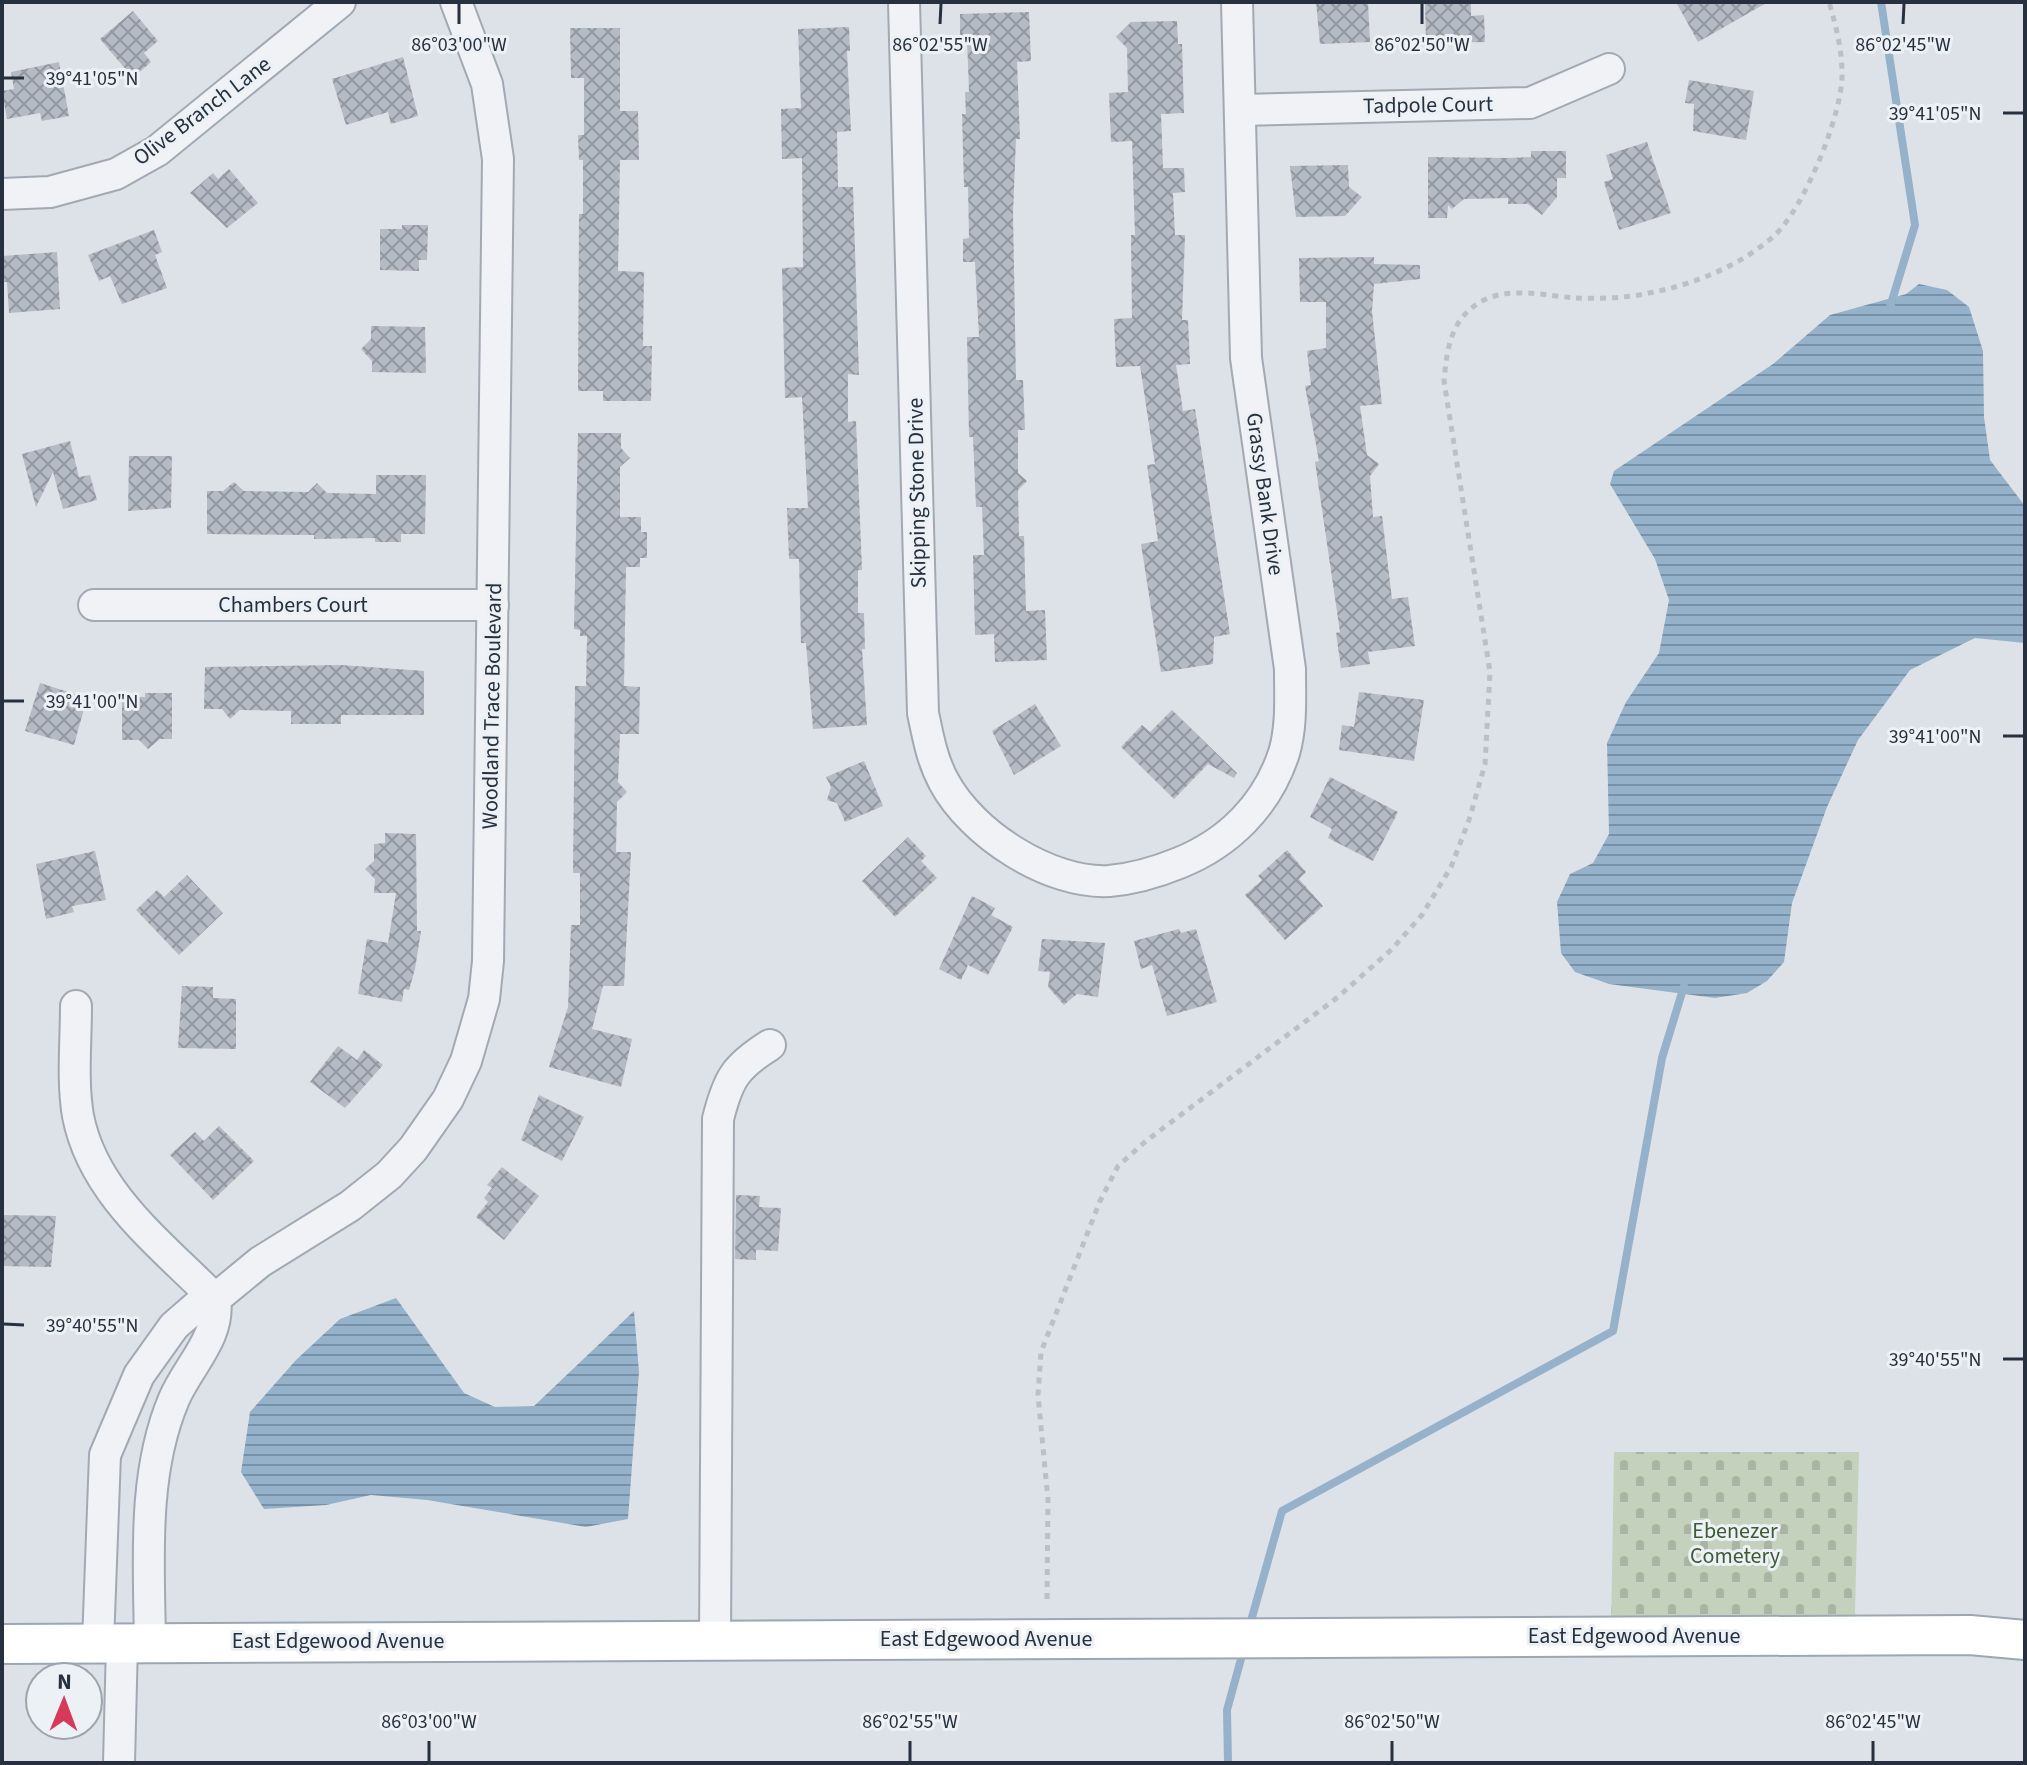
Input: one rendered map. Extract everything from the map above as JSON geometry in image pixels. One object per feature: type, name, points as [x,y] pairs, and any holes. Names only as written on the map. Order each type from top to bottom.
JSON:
[{"type":"main road","name":"East Edgewood Avenue","points":[[1970,1635],[2025,1627]]},
{"type":"main road","name":"East Edgewood Avenue","points":[[2,1644],[1970,1635],[2025,1640]]},
{"type":"street","name":"Olive Branch Lane","points":[[2,194],[50,192],[116,174],[157,151],[340,2]]},
{"type":"street","name":"Woodland Trace Boulevard","points":[[123,1643],[105,1455],[139,1375],[174,1326],[204,1300],[215,1299],[260,1262],[350,1206],[389,1175],[434,1121],[466,1061],[484,999],[488,961],[498,159],[487,84],[456,2]]},
{"type":"street","name":"Skipping Stone Drive","points":[[904,2],[923,713],[931,754],[961,807],[985,832],[1018,856],[1054,871],[1106,881]]},
{"type":"street","name":"Grassy Bank Drive","points":[[1106,881],[1154,872],[1204,853],[1244,822],[1267,791],[1284,752],[1291,709],[1290,669],[1246,358],[1237,2]]},
{"type":"street","name":"Tadpole Court","points":[[1240,110],[1530,103],[1609,69]]},
{"type":"street","name":"Chambers Court","points":[[94,605],[493,605]]},
{"type":"street","points":[[76,1006],[76,1093],[90,1154],[113,1195],[215,1299],[217,1312],[207,1344],[174,1399],[153,1486],[149,1552],[123,1643],[119,1763]]},
{"type":"street","points":[[715,1641],[718,1119],[727,1081],[748,1059],[770,1045]]},
{"type":"path","points":[[1047,1599],[1048,1500],[1038,1395],[1041,1352],[1100,1201],[1118,1166],[1146,1141],[1338,997],[1392,949],[1422,915],[1451,867],[1469,820],[1485,764],[1490,672],[1444,381],[1448,341],[1462,317],[1486,299],[1510,293],[1582,298],[1649,294],[1708,275],[1750,255],[1778,233],[1806,191],[1831,130],[1843,77],[1838,33],[1829,2]]},
{"type":"green space","name":"Ebenezer Cometery","points":[[1614,1452],[1859,1452],[1855,1612],[1859,1635],[1611,1635]]},
{"type":"water","points":[[1919,284],[1947,290],[1969,307],[1983,351],[1984,417],[1990,460],[2025,506],[2025,643],[1975,638],[1910,670],[1858,740],[1827,807],[1792,903],[1784,962],[1767,981],[1747,993],[1715,998],[1609,984],[1575,972],[1561,953],[1557,902],[1570,874],[1593,863],[1609,834],[1607,743],[1626,702],[1659,653],[1669,600],[1655,559],[1610,484],[1614,471],[1773,364],[1830,315],[1906,294]]},
{"type":"water","points":[[396,1298],[464,1393],[495,1407],[534,1406],[634,1311],[639,1372],[628,1519],[586,1527],[427,1500],[371,1495],[326,1505],[264,1509],[241,1472],[250,1412],[296,1360],[340,1319]]},
{"type":"building","points":[[1316,2],[1368,2],[1370,42],[1320,44]]},
{"type":"building","points":[[1425,2],[1471,2],[1471,16],[1484,15],[1485,42],[1426,43]]},
{"type":"building","points":[[1676,2],[1768,2],[1698,42]]},
{"type":"building","points":[[133,11],[158,41],[144,53],[151,62],[133,78],[100,39]]},
{"type":"building","points":[[1029,12],[1031,61],[1017,62],[1020,139],[1016,139],[1013,213],[1016,380],[1023,380],[1025,430],[1018,430],[1018,473],[1027,481],[1018,490],[1019,536],[1024,536],[1026,611],[1045,610],[1047,660],[995,662],[994,634],[975,635],[973,555],[984,555],[982,507],[976,507],[973,437],[969,437],[967,337],[979,337],[975,262],[963,262],[963,239],[969,238],[962,114],[966,114],[965,92],[969,92],[967,39],[960,39],[960,14]]},
{"type":"building","points":[[1177,21],[1178,44],[1182,44],[1184,113],[1161,114],[1163,168],[1184,168],[1185,192],[1173,193],[1175,235],[1185,235],[1182,320],[1188,320],[1190,364],[1176,365],[1183,411],[1195,409],[1230,634],[1214,637],[1213,664],[1161,672],[1141,544],[1158,541],[1147,465],[1155,464],[1140,366],[1116,367],[1114,319],[1132,318],[1131,235],[1135,235],[1132,141],[1111,142],[1109,93],[1128,92],[1127,48],[1116,37],[1131,22]]},
{"type":"building","points":[[849,27],[850,51],[847,51],[851,131],[837,132],[838,187],[853,187],[859,375],[848,374],[848,422],[856,421],[862,570],[858,570],[858,613],[864,613],[865,649],[862,649],[867,725],[813,729],[806,643],[801,643],[799,559],[789,559],[787,508],[808,508],[802,397],[785,398],[782,268],[803,267],[802,158],[782,159],[781,109],[801,108],[798,29]]},
{"type":"building","points":[[570,28],[620,28],[620,111],[638,111],[639,160],[620,160],[618,271],[644,272],[643,346],[652,346],[651,401],[603,401],[603,391],[578,391],[579,214],[583,214],[583,160],[579,160],[578,135],[584,135],[584,78],[571,78]]},
{"type":"building","points":[[403,57],[418,116],[391,124],[388,112],[346,125],[332,79]]},
{"type":"building","points":[[59,62],[69,116],[42,121],[40,113],[7,119],[2,91],[14,89],[11,72]]},
{"type":"building","points":[[1689,80],[1754,91],[1746,140],[1693,131],[1694,104],[1685,103]]},
{"type":"building","points":[[1647,142],[1671,213],[1619,230],[1604,182],[1613,179],[1606,155]]},
{"type":"building","points":[[1531,151],[1566,151],[1566,178],[1557,178],[1557,197],[1542,215],[1528,204],[1508,204],[1508,198],[1464,199],[1452,209],[1448,205],[1447,218],[1428,218],[1428,157],[1531,157]]},
{"type":"building","points":[[1348,165],[1349,187],[1362,197],[1345,216],[1296,217],[1290,166]]},
{"type":"building","points":[[229,169],[258,203],[227,228],[190,193],[213,173],[218,179]]},
{"type":"building","points":[[402,225],[428,225],[427,260],[419,260],[419,271],[380,270],[380,229],[402,229]]},
{"type":"building","points":[[154,230],[162,252],[155,255],[167,288],[122,304],[110,276],[99,281],[88,255]]},
{"type":"building","points":[[57,252],[60,309],[9,313],[7,282],[2,282],[2,256]]},
{"type":"building","points":[[1374,257],[1374,264],[1420,265],[1420,279],[1374,284],[1372,311],[1382,404],[1360,406],[1367,455],[1379,464],[1370,476],[1373,517],[1382,516],[1392,599],[1408,597],[1415,646],[1368,652],[1370,664],[1341,668],[1336,633],[1340,632],[1315,462],[1319,461],[1305,386],[1311,385],[1307,351],[1326,348],[1326,302],[1300,302],[1299,258]]},
{"type":"building","points":[[371,326],[425,327],[426,373],[372,372],[372,361],[361,349],[371,339]]},
{"type":"building","points":[[578,433],[621,433],[621,448],[630,458],[620,467],[620,517],[641,517],[641,532],[647,532],[647,558],[640,558],[640,567],[626,567],[624,686],[640,687],[639,734],[620,734],[618,782],[627,792],[617,802],[616,852],[631,852],[624,986],[603,986],[592,1029],[632,1039],[621,1087],[549,1067],[568,1007],[571,925],[580,925],[580,873],[573,873],[575,686],[586,686],[587,636],[580,636],[580,630],[574,629]]},
{"type":"building","points":[[70,441],[79,477],[90,475],[97,500],[63,509],[53,472],[36,507],[22,454]]},
{"type":"building","points":[[129,456],[172,456],[171,508],[128,511]]},
{"type":"building","points":[[376,475],[426,475],[425,534],[401,534],[401,542],[375,542],[375,538],[314,539],[314,535],[207,534],[207,491],[223,491],[234,482],[244,491],[308,492],[317,483],[327,493],[376,494]]},
{"type":"building","points":[[341,665],[424,671],[424,715],[341,715],[341,724],[291,724],[291,711],[240,710],[230,719],[222,709],[204,709],[205,667]]},
{"type":"building","points":[[40,683],[87,698],[74,745],[25,731]]},
{"type":"building","points":[[1359,692],[1424,700],[1414,761],[1339,750],[1342,725],[1354,727]]},
{"type":"building","points":[[145,693],[172,693],[172,739],[160,739],[148,749],[139,740],[122,740],[122,696],[145,697]]},
{"type":"building","points":[[1035,704],[1061,746],[1014,775],[992,731]]},
{"type":"building","points":[[1172,710],[1237,773],[1234,778],[1208,764],[1174,799],[1121,747],[1142,725],[1150,732]]},
{"type":"building","points":[[864,761],[883,806],[845,822],[837,803],[827,800],[831,787],[826,777]]},
{"type":"building","points":[[1330,777],[1398,812],[1373,861],[1328,838],[1332,829],[1310,817]]},
{"type":"building","points":[[385,833],[416,834],[417,931],[421,931],[415,969],[409,990],[404,989],[402,1002],[358,994],[367,939],[388,943],[396,893],[374,893],[375,879],[365,869],[374,861],[374,844],[385,843]]},
{"type":"building","points":[[908,837],[926,856],[921,861],[937,878],[895,917],[862,881]]},
{"type":"building","points":[[1287,850],[1306,872],[1299,879],[1323,906],[1285,940],[1245,895],[1262,880],[1258,876]]},
{"type":"building","points":[[95,851],[106,900],[72,906],[74,912],[46,919],[36,864]]},
{"type":"building","points":[[187,875],[223,913],[179,955],[136,910],[157,890],[164,897]]},
{"type":"building","points":[[972,896],[995,908],[991,915],[1013,927],[988,975],[968,965],[961,980],[939,969]]},
{"type":"building","points":[[1179,929],[1181,933],[1196,929],[1217,1002],[1167,1016],[1152,965],[1141,969],[1134,941]]},
{"type":"building","points":[[1042,939],[1105,943],[1098,997],[1077,994],[1064,1005],[1048,987],[1050,972],[1038,971]]},
{"type":"building","points":[[182,986],[213,987],[213,998],[236,999],[236,1049],[178,1048]]},
{"type":"building","points":[[338,1046],[357,1060],[364,1050],[383,1065],[345,1108],[310,1082]]},
{"type":"building","points":[[539,1095],[584,1117],[562,1161],[521,1140]]},
{"type":"building","points":[[219,1126],[254,1161],[213,1200],[170,1155],[195,1132],[204,1141]]},
{"type":"building","points":[[502,1167],[539,1196],[504,1240],[476,1217],[488,1202],[484,1198],[492,1188],[487,1185]]},
{"type":"building","points":[[736,1195],[760,1196],[759,1207],[781,1208],[778,1251],[756,1250],[756,1260],[735,1259]]},
{"type":"building","points":[[3,1215],[56,1216],[51,1267],[2,1266]]},
{"type":"waterway","points":[[1881,2],[1915,225],[1890,307]]},
{"type":"waterway","points":[[1249,1628],[1282,1511],[1613,1331],[1662,1058],[1684,986]]},
{"type":"waterway","points":[[1228,1763],[1227,1710],[1244,1648]]}]
